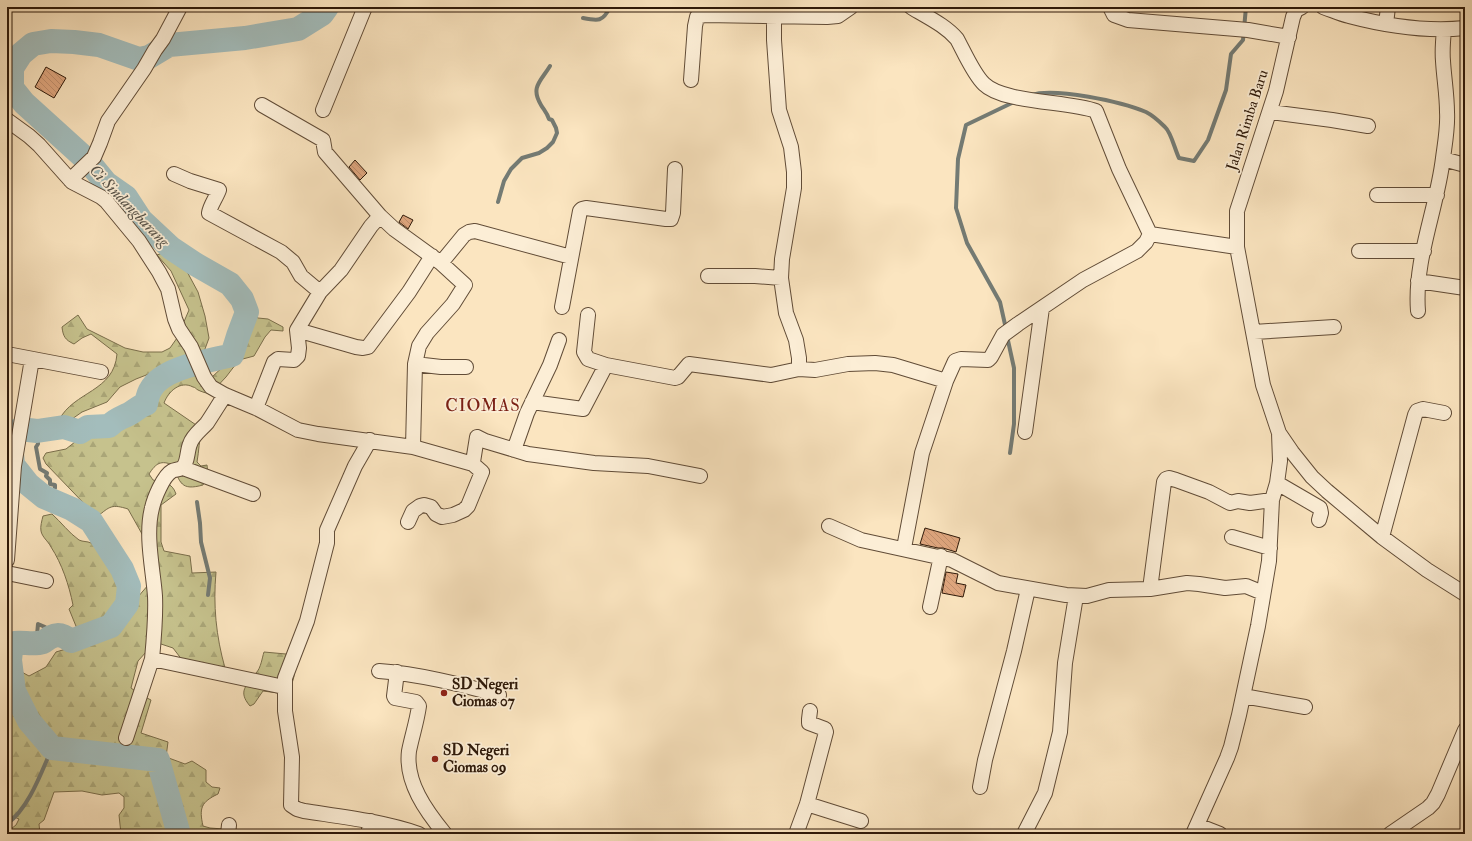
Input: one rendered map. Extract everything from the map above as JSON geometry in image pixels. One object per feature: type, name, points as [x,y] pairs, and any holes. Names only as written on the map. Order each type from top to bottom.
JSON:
[{"type":"street","points":[[70,180],[94,157],[108,121],[163,39],[180,7]]},
{"type":"street","points":[[323,110],[365,7]]},
{"type":"street","points":[[691,80],[697,17],[705,15],[838,16],[851,7]]},
{"type":"street","points":[[911,7],[953,34],[979,78],[989,89],[1021,99],[1050,102],[1096,111],[1118,169],[1150,234]]},
{"type":"street","points":[[1110,7],[1114,15],[1128,20],[1244,30],[1289,37]]},
{"type":"street","points":[[1323,7],[1349,16],[1386,24],[1421,29],[1444,30],[1465,28]]},
{"type":"street","points":[[1386,24],[1388,7]]},
{"type":"street","name":"Jalan Rimba Baru","points":[[1279,433],[1263,385],[1237,247],[1237,211],[1276,91],[1289,37],[1294,8]]},
{"type":"street","points":[[774,16],[774,40],[779,110],[791,147],[794,172],[794,188],[782,259],[781,278],[786,313],[796,340],[799,370]]},
{"type":"street","points":[[1418,311],[1418,281],[1437,195],[1443,159],[1447,114],[1442,58],[1444,30]]},
{"type":"street","points":[[262,105],[323,140],[325,152],[380,216],[394,229],[437,260],[465,285],[453,304],[427,333],[418,346],[415,364],[413,447]]},
{"type":"street","points":[[1270,112],[1368,126]]},
{"type":"street","points":[[7,120],[39,145],[70,180],[101,197],[139,241],[164,279],[179,329],[191,347],[204,377],[211,387],[224,395],[256,408],[298,430],[413,447],[473,464],[482,471],[468,506],[464,510],[453,515],[442,517],[436,514],[431,507],[424,505],[412,511],[408,522]]},
{"type":"street","points":[[1443,159],[1465,165]]},
{"type":"street","points":[[562,308],[578,214],[582,209],[666,220],[671,219],[673,213],[676,169]]},
{"type":"street","points":[[174,174],[190,181],[219,190],[209,210],[209,214],[281,252],[289,258],[301,276],[320,292]]},
{"type":"street","points":[[1377,195],[1437,195]]},
{"type":"street","points":[[256,408],[274,362],[278,359],[294,360],[298,356],[299,348],[297,330],[320,292],[341,270],[371,226],[380,216]]},
{"type":"street","points":[[297,330],[356,347],[368,347],[409,292],[437,260],[469,232],[476,231],[571,257]]},
{"type":"street","points":[[1150,234],[1237,247]]},
{"type":"street","points":[[904,548],[922,454],[946,381],[955,361],[961,359],[988,360],[1003,335],[1083,280],[1137,251],[1146,242],[1150,234]]},
{"type":"street","points":[[1359,251],[1424,251]]},
{"type":"street","points":[[708,276],[755,276],[781,278]]},
{"type":"street","points":[[1418,281],[1465,288]]},
{"type":"street","points":[[1025,432],[1042,308]]},
{"type":"street","points":[[588,315],[584,352],[588,359],[606,365],[675,378],[678,377],[687,366],[691,364],[771,375],[799,370],[815,370],[848,364],[875,363],[893,365],[946,381]]},
{"type":"street","points":[[1254,332],[1334,327]]},
{"type":"street","points":[[514,450],[532,402],[550,365],[559,340]]},
{"type":"street","points":[[7,354],[101,372]]},
{"type":"street","points":[[7,560],[10,465],[32,359]]},
{"type":"street","points":[[415,364],[441,367],[466,366]]},
{"type":"street","points":[[532,402],[583,409],[606,365]]},
{"type":"street","points":[[183,468],[192,439],[206,423],[224,395]]},
{"type":"street","points":[[1382,537],[1415,415],[1417,411],[1423,409],[1444,413]]},
{"type":"street","points":[[1220,834],[1195,830],[1231,747],[1258,626],[1269,561],[1272,500],[1277,483],[1280,461],[1279,433]]},
{"type":"street","points":[[1279,433],[1312,477],[1327,491],[1382,537],[1465,594]]},
{"type":"street","points":[[473,464],[477,437],[485,441],[534,455],[594,463],[648,466],[700,476]]},
{"type":"street","points":[[370,440],[355,466],[327,530],[327,543],[307,621],[285,678],[284,711],[292,757],[291,805],[304,811],[355,819],[370,827],[403,828],[419,834]]},
{"type":"street","points":[[126,738],[152,659],[156,622],[155,595],[150,550],[150,520],[152,507],[160,486],[172,471],[183,468],[253,494]]},
{"type":"street","points":[[1150,589],[1164,482],[1166,479],[1173,479],[1209,492],[1226,502],[1233,503],[1238,501],[1250,503],[1272,500]]},
{"type":"street","points":[[1277,483],[1320,508],[1321,513],[1319,520]]},
{"type":"street","points":[[829,526],[861,540],[941,556],[964,565],[993,582],[1028,589],[1076,596],[1087,596],[1109,590],[1150,589],[1187,583],[1225,588],[1246,586],[1263,593]]},
{"type":"street","points":[[1232,537],[1270,548]]},
{"type":"street","points":[[930,607],[941,556]]},
{"type":"street","points":[[7,572],[46,581]]},
{"type":"street","points":[[980,787],[985,760],[1012,658],[1028,589]]},
{"type":"street","points":[[1024,834],[1045,794],[1060,732],[1066,664],[1076,596]]},
{"type":"street","points":[[152,659],[284,687]]},
{"type":"street","points":[[378,671],[397,672],[438,680],[499,695]]},
{"type":"street","points":[[397,672],[394,693],[395,698],[416,702],[419,706],[409,756],[410,773],[414,785],[428,812],[445,834]]},
{"type":"street","points":[[1243,696],[1305,707]]},
{"type":"street","points":[[796,834],[807,804],[826,732],[824,729],[809,723],[808,719],[810,711]]},
{"type":"street","points":[[1390,834],[1433,803],[1465,730]]},
{"type":"street","points":[[807,804],[861,820]]},
{"type":"green space","points":[[165,252],[173,255],[184,266],[198,292],[205,316],[209,338],[205,349],[190,358],[136,379],[120,387],[107,402],[82,412],[72,419],[63,422],[59,420],[66,410],[101,384],[109,376],[114,367],[117,354],[91,334],[74,344],[68,341],[64,335],[62,327],[78,315],[87,329],[125,348],[143,352],[162,352],[170,348],[177,338],[189,310],[171,271],[157,255]]},
{"type":"green space","points":[[250,313],[258,318],[268,319],[283,327],[283,331],[271,330],[254,356],[239,360],[210,394],[200,391],[194,387],[184,385],[175,388],[168,395],[164,403],[202,429],[197,462],[201,466],[207,465],[208,475],[203,485],[190,487],[182,484],[173,465],[165,463],[154,467],[149,474],[153,480],[170,485],[176,494],[161,505],[161,542],[164,551],[190,556],[192,573],[216,572],[216,620],[219,644],[225,668],[186,665],[173,648],[155,642],[138,661],[131,688],[151,700],[141,733],[168,742],[166,757],[185,764],[192,761],[206,770],[206,782],[212,787],[220,788],[218,794],[208,800],[203,806],[201,815],[203,826],[237,830],[238,834],[121,834],[119,815],[124,808],[124,797],[119,793],[102,795],[82,791],[54,792],[44,820],[39,824],[40,834],[7,834],[7,832],[16,825],[19,819],[7,814],[7,664],[29,676],[46,667],[56,652],[76,646],[80,636],[69,609],[73,605],[65,575],[59,560],[42,533],[41,528],[43,516],[52,514],[79,540],[91,543],[103,552],[121,579],[125,593],[131,599],[137,598],[149,584],[151,550],[128,509],[115,506],[111,507],[97,517],[46,464],[43,458],[46,453],[66,449],[80,438],[90,433],[119,427],[144,412],[157,392],[184,371],[193,369],[202,378],[211,378],[235,357],[240,336]]},
{"type":"green space","points":[[264,652],[297,655],[293,681],[286,694],[263,691],[254,704],[250,706],[244,696],[245,688],[258,671]]},
{"type":"building","points":[[46,67],[66,78],[54,98],[35,87]]},
{"type":"building","points":[[355,160],[367,173],[360,180],[349,167]]},
{"type":"building","points":[[403,215],[413,220],[408,229],[399,222]]},
{"type":"building","points":[[925,528],[960,538],[956,552],[920,544]]},
{"type":"building","points":[[946,572],[958,574],[956,583],[966,585],[963,597],[942,593]]},
{"type":"waterway","name":"Ci Sindangbarang","points":[[178,831],[158,760],[52,748],[29,721],[14,691],[10,660],[11,651],[15,643],[40,643],[56,635],[64,636],[71,641],[111,626],[127,604],[129,586],[122,569],[91,521],[72,509],[44,497],[28,484],[13,465],[13,444],[16,433],[20,429],[37,431],[64,427],[80,432],[88,427],[109,426],[116,420],[146,404],[148,394],[151,389],[157,381],[166,375],[188,366],[232,355],[247,312],[242,299],[230,284],[171,248],[141,220],[126,197],[106,183],[88,161],[24,103],[12,88],[12,68],[21,54],[33,44],[51,41],[99,45],[139,59],[149,57],[169,45],[245,38],[298,29],[322,14],[327,7]]},
{"type":"waterway","points":[[583,18],[593,20],[600,19],[605,15],[610,7]]},
{"type":"waterway","points":[[1031,95],[1042,93],[1072,94],[1105,100],[1146,112],[1167,129],[1179,158],[1194,161],[1208,140],[1226,90],[1231,54],[1243,40],[1246,7]]},
{"type":"waterway","points":[[498,202],[504,181],[511,169],[522,158],[539,153],[547,148],[553,142],[557,133],[552,120],[549,119],[536,93],[540,80],[550,66]]},
{"type":"waterway","points":[[1006,329],[1000,302],[967,243],[956,208],[958,159],[966,125],[1016,101]]},
{"type":"waterway","points":[[1007,336],[1014,368],[1014,424],[1010,453]]},
{"type":"waterway","points":[[37,431],[38,444],[36,447],[40,469],[47,473],[46,476],[50,480],[50,484],[55,485],[55,488],[48,499]]},
{"type":"waterway","points":[[197,502],[201,542],[210,578],[208,595]]},
{"type":"waterway","points":[[37,643],[38,624],[45,627],[52,636]]},
{"type":"waterway","points":[[7,824],[15,817],[28,800],[52,748]]},
{"type":"place","name":"SD Negeri Ciomas 07","points":[[444,693]]},
{"type":"place","name":"SD Negeri Ciomas 09","points":[[435,759]]},
{"type":"district","name":"CIOMAS","points":[[483,405]]}]
